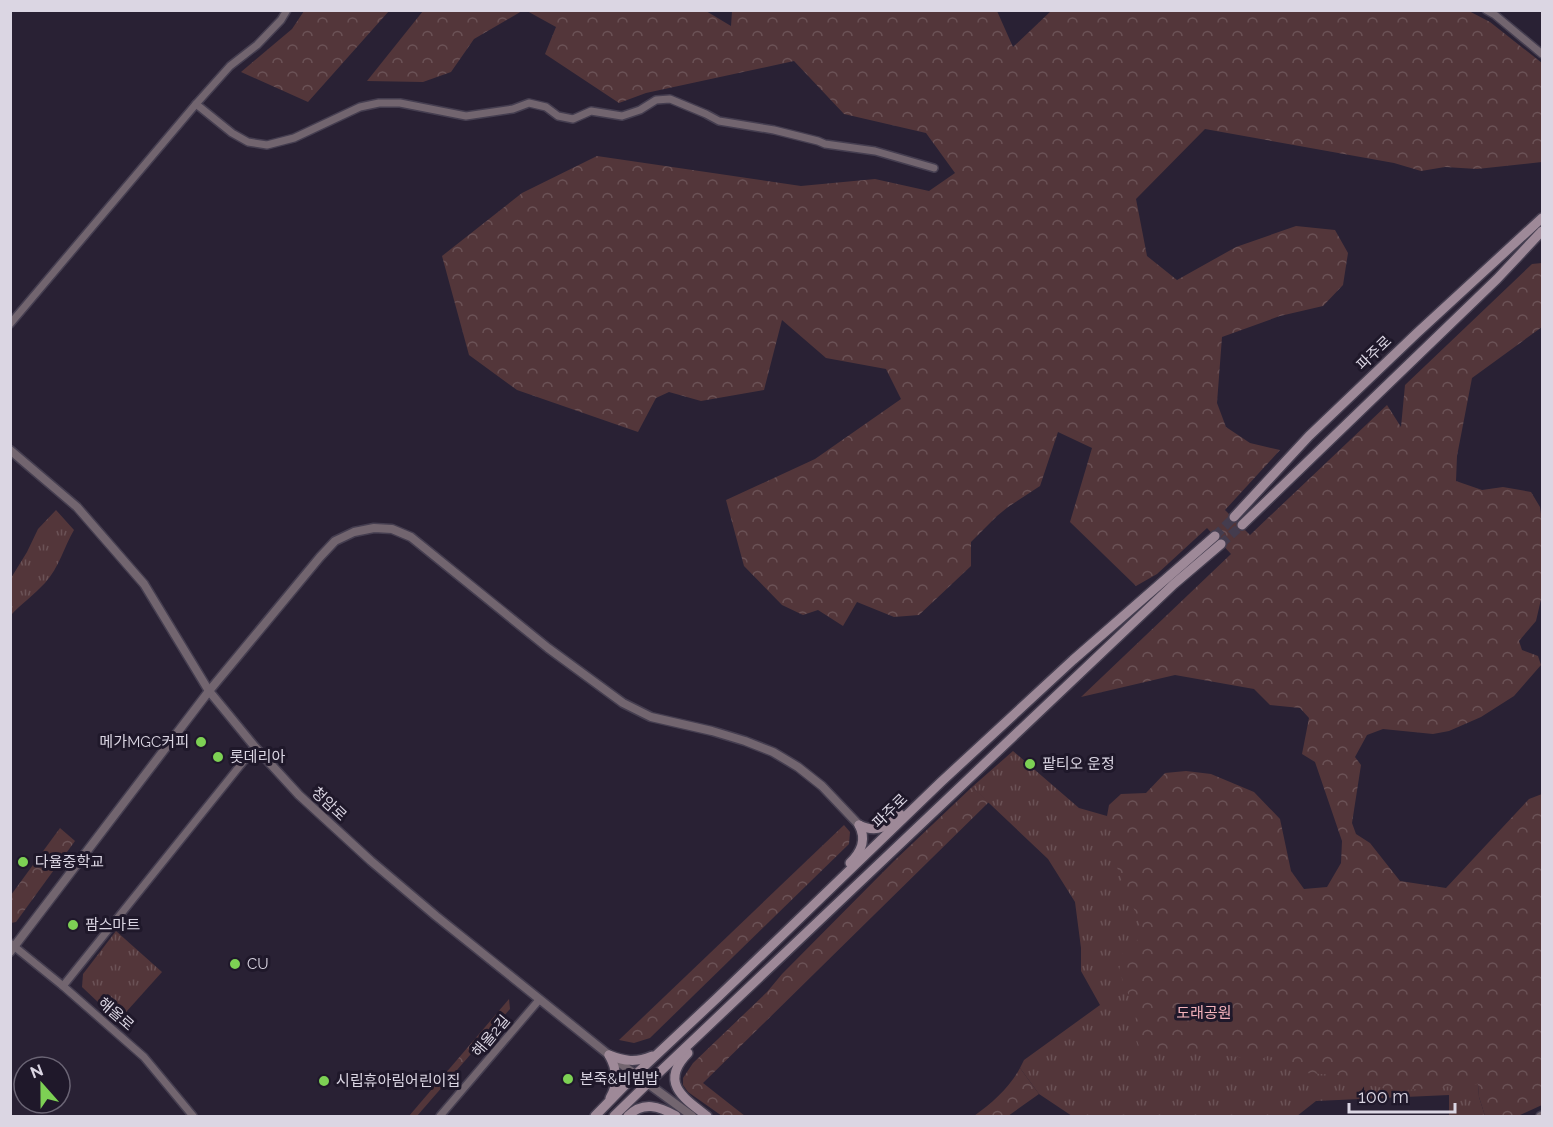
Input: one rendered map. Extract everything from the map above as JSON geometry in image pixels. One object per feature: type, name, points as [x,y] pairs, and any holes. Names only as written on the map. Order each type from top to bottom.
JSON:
[{"type":"main road","name":"파주로","points":[[1234,517],[1309,436],[1542,218]]},
{"type":"main road","name":"파주로","points":[[1242,525],[1497,279],[1542,231]]},
{"type":"main road","name":"파주로","points":[[595,1116],[933,790],[1072,660],[1215,536]]},
{"type":"main road","name":"파주로","points":[[614,1116],[1174,584],[1221,544]]},
{"type":"main road","points":[[860,825],[868,829],[878,829],[888,825],[918,797],[933,790]]},
{"type":"main road","points":[[839,881],[861,849],[863,832],[860,825]]},
{"type":"main road","points":[[707,1116],[677,1090],[675,1074],[681,1060],[727,1015],[757,980]]},
{"type":"main road","points":[[609,1055],[626,1060],[644,1060],[662,1049]]},
{"type":"main road","points":[[605,1106],[616,1083],[616,1072],[609,1055]]},
{"type":"main road","points":[[628,1116],[639,1108],[652,1105],[676,1116]]},
{"type":"street","points":[[10,324],[196,104],[230,66],[257,45],[281,20],[287,10]]},
{"type":"street","points":[[1485,10],[1495,15],[1542,54]]},
{"type":"street","points":[[196,104],[232,133],[248,142],[267,145],[294,138],[360,107],[379,103],[400,103],[466,116],[513,109],[529,103],[546,107],[558,116],[573,119],[591,111],[622,116],[640,110],[656,100],[670,99],[719,121],[774,130],[825,144],[875,151],[934,168]]},
{"type":"street","name":"청암로","points":[[10,450],[77,507],[144,584],[209,690],[255,747],[299,795],[371,861],[436,916],[609,1055],[692,1116]]},
{"type":"street","points":[[12,947],[209,690],[320,556],[335,541],[354,532],[374,528],[392,530],[411,537],[548,648],[623,703],[651,717],[712,731],[773,753],[798,767],[822,786],[860,825]]},
{"type":"street","points":[[63,986],[255,747]]},
{"type":"street","name":"해올로","points":[[12,947],[63,986],[144,1056],[193,1116]]},
{"type":"street","name":"해올2길","points":[[440,1116],[539,1000]]},
{"type":"green space","points":[[424,10],[522,11],[474,39],[451,72],[423,82],[367,81]]},
{"type":"green space","points":[[1467,10],[1490,22],[1542,63],[1542,162],[1477,169],[1445,167],[1421,171],[1394,163],[1205,129],[1136,199],[1147,256],[1177,280],[1236,247],[1296,226],[1335,230],[1348,253],[1343,285],[1323,306],[1280,316],[1222,337],[1217,403],[1226,427],[1250,443],[1280,450],[1225,510],[1250,535],[1387,405],[1401,427],[1405,385],[1532,264],[1542,263],[1542,327],[1472,378],[1457,456],[1456,481],[1482,490],[1503,487],[1531,492],[1540,507],[1542,595],[1536,621],[1519,641],[1522,650],[1538,656],[1541,665],[1514,696],[1481,717],[1449,731],[1433,734],[1383,729],[1367,735],[1355,757],[1361,765],[1352,823],[1356,834],[1370,843],[1400,881],[1446,888],[1529,799],[1542,794],[1542,1105],[1518,1116],[1485,1116],[1479,1097],[1478,1084],[1395,1091],[1337,1075],[1306,1073],[1291,1069],[1288,1063],[1268,1056],[1260,1060],[1171,1050],[1153,1053],[1139,1046],[1135,1035],[1136,1011],[1119,970],[1123,953],[1144,934],[1108,845],[1111,831],[1107,816],[1109,805],[1121,794],[1146,793],[1165,773],[1186,771],[1211,774],[1254,792],[1280,819],[1291,871],[1304,889],[1327,887],[1341,863],[1342,841],[1315,762],[1302,754],[1309,718],[1300,708],[1270,705],[1254,689],[1175,675],[1081,697],[1231,554],[1207,528],[1157,574],[1136,586],[1070,522],[1092,448],[1058,432],[1040,486],[1008,507],[971,542],[971,566],[919,615],[894,617],[857,602],[843,626],[818,610],[803,615],[782,605],[744,566],[726,500],[815,459],[901,399],[886,369],[826,358],[782,320],[764,390],[701,401],[669,392],[656,398],[638,432],[517,390],[469,355],[442,256],[522,193],[597,156],[801,186],[875,179],[929,191],[955,173],[926,133],[844,114],[794,61],[646,93],[619,103],[545,54],[556,27],[527,11],[706,11],[731,26],[732,11],[997,11],[1013,47],[1051,11]]},
{"type":"green space","points":[[304,11],[389,11],[308,102],[241,72],[292,29]]},
{"type":"green space","points":[[56,510],[74,530],[50,577],[11,615],[11,578],[38,529]]},
{"type":"green space","name":"도래공원","points":[[1013,751],[1079,808],[1107,816],[1478,1084],[1479,1097],[1485,1116],[1449,1116],[1449,1095],[1316,1101],[1297,1116],[1072,1116],[1039,1094],[1020,1068],[1024,1060],[1100,1005],[1081,971],[1081,948],[1075,902],[1048,859],[972,787]]},
{"type":"green space","points":[[972,787],[989,802],[703,1083],[745,1116],[722,1116],[688,1092],[683,1085],[683,1078],[693,1063],[767,992],[894,861]]},
{"type":"green space","points":[[844,825],[850,832],[849,844],[650,1038],[634,1043],[619,1040]]},
{"type":"green space","points":[[60,828],[75,841],[16,922],[11,923],[11,895]]},
{"type":"green space","points":[[116,931],[162,972],[118,1021],[82,987],[83,974]]},
{"type":"green space","points":[[509,999],[510,1009],[417,1116],[409,1116]]},
{"type":"green space","points":[[1020,1068],[1039,1094],[1008,1116],[974,1116],[1000,1095]]},
{"type":"tunnel","points":[[1215,536],[1234,517]]},
{"type":"tunnel","points":[[1221,544],[1242,525]]},
{"type":"place","name":"메가MGC커피","points":[[201,742]]},
{"type":"place","name":"롯데리아","points":[[218,757]]},
{"type":"place","name":"팥티오 운정","points":[[1030,764]]},
{"type":"place","name":"다율중학교","points":[[23,862]]},
{"type":"place","name":"팜스마트","points":[[73,925]]},
{"type":"place","name":"CU","points":[[235,964]]},
{"type":"place","name":"본죽&비빔밥","points":[[568,1079]]},
{"type":"place","name":"시립휴아림어린이집","points":[[324,1081]]}]
